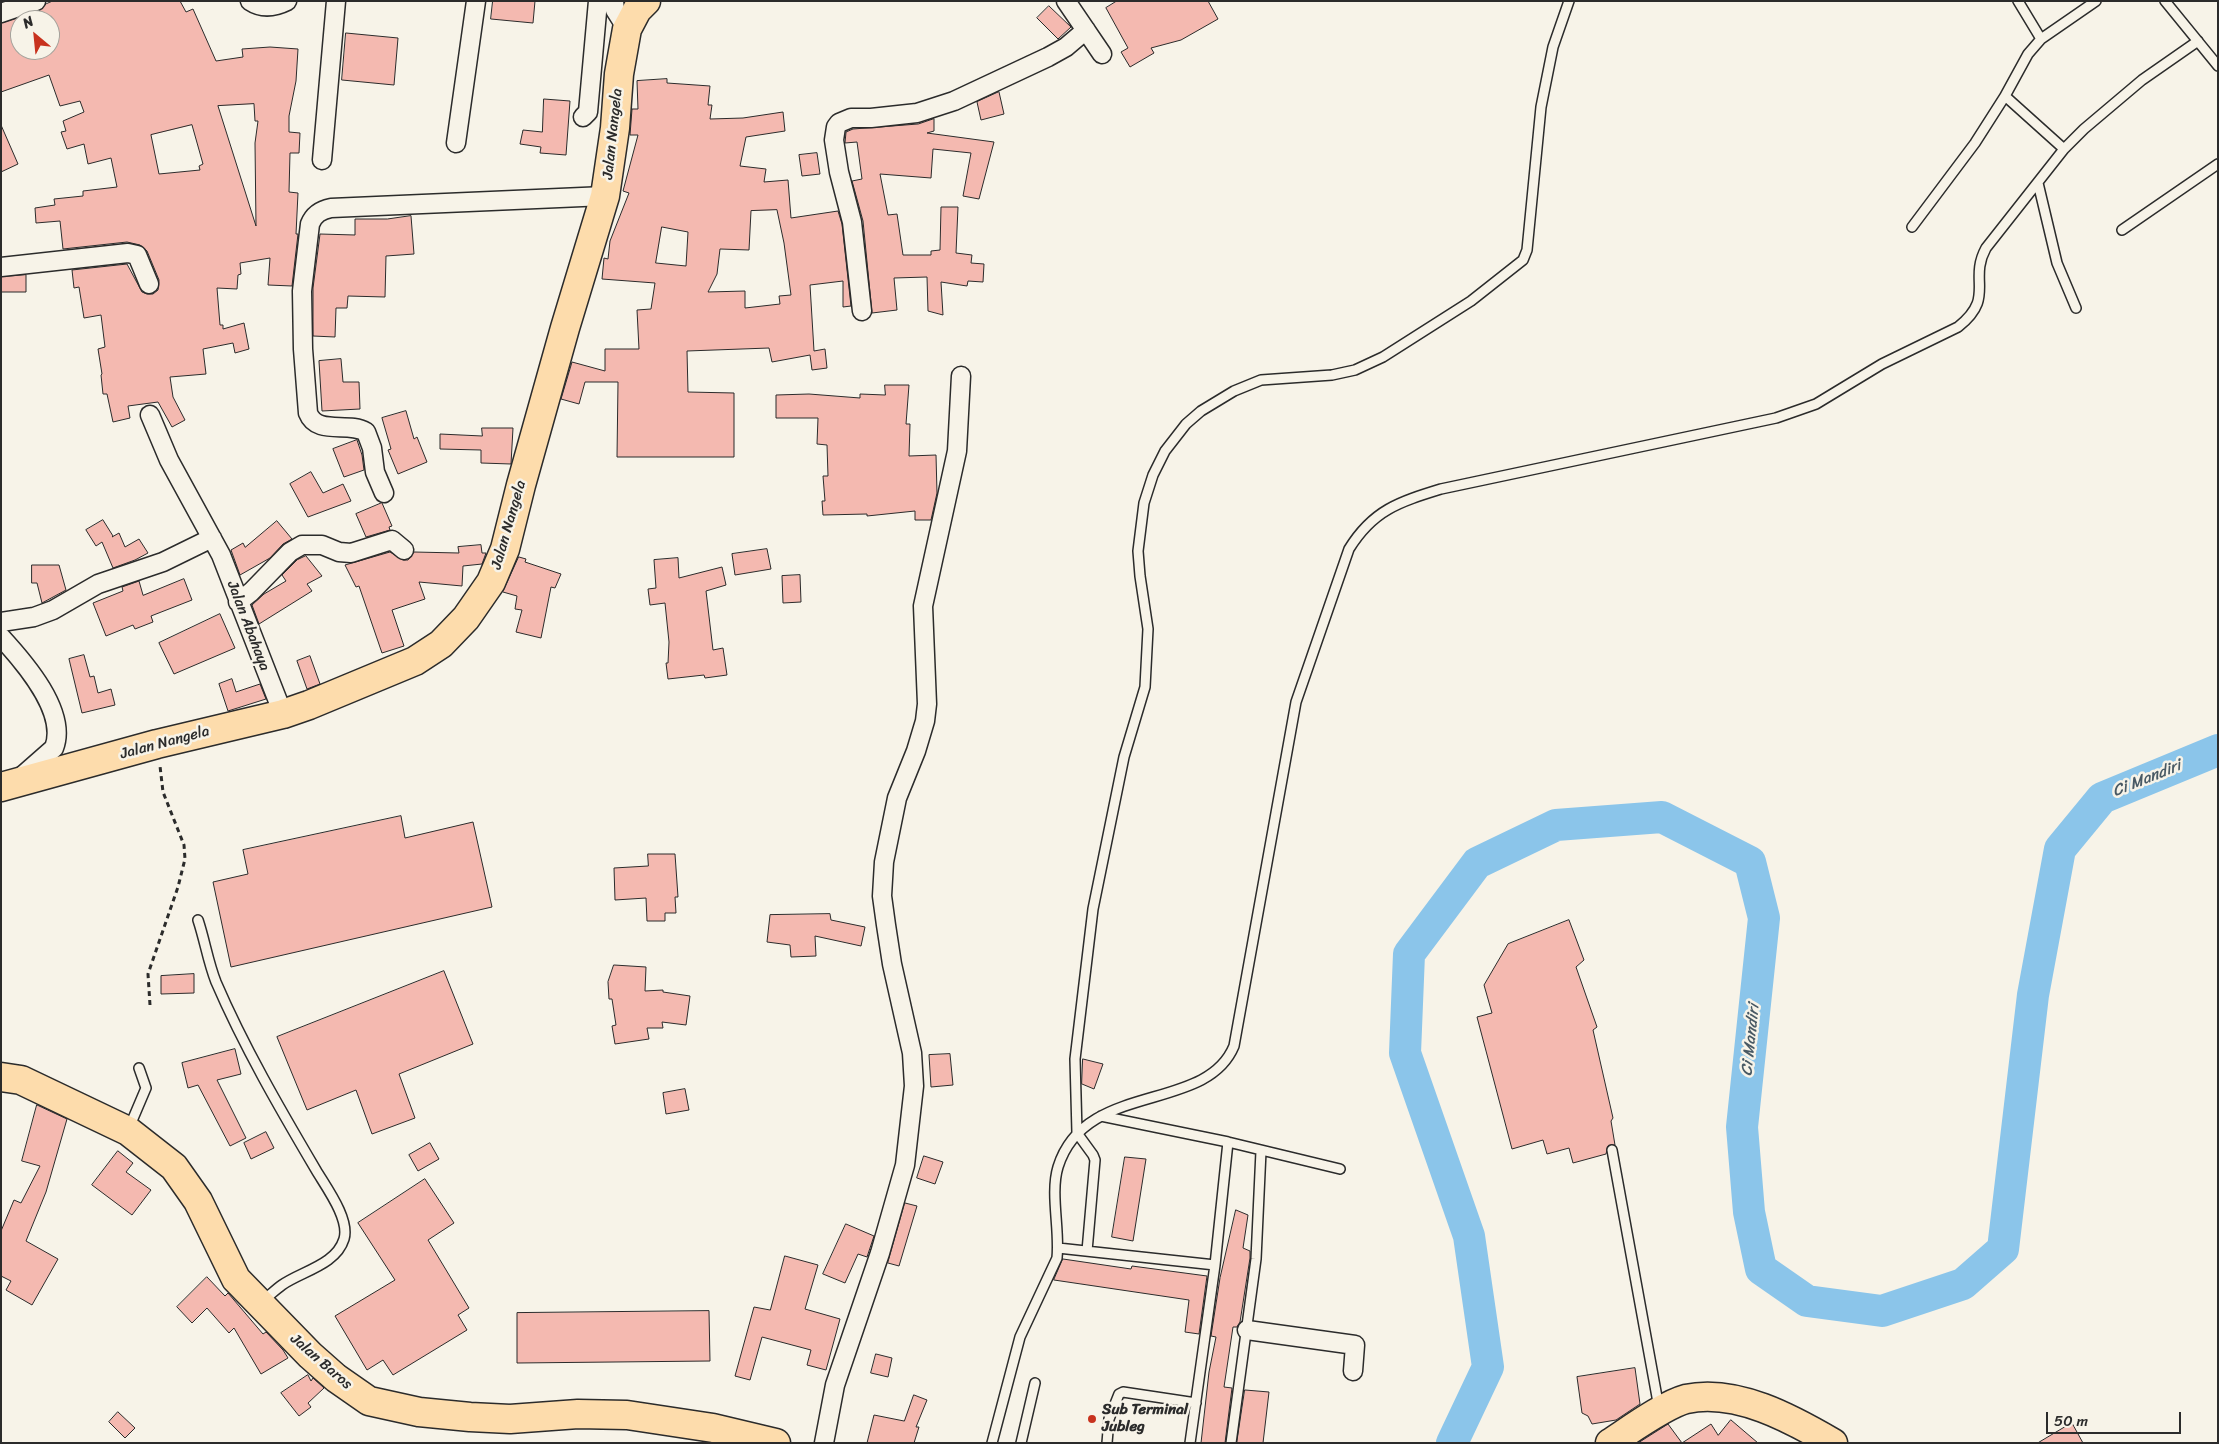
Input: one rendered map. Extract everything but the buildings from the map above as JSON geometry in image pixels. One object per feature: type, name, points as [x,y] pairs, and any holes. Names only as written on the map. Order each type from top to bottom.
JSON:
[{"type":"main road","name":"Jalan Nangela","points":[[6,786],[157,744],[283,714],[415,661],[441,644],[480,601],[491,582],[505,549],[565,328],[605,196],[615,128],[619,74],[627,29],[638,10],[646,1]]},
{"type":"main road","name":"Jalan Baros","points":[[1,1077],[21,1080],[128,1131],[174,1167],[198,1201],[236,1279],[259,1304],[336,1378],[369,1400],[386,1405],[433,1413],[510,1419],[578,1414],[627,1415],[713,1428],[776,1443]]},
{"type":"main road","points":[[1610,1443],[1660,1412],[1685,1400],[1723,1398],[1750,1404],[1783,1417],[1834,1443]]},
{"type":"street","points":[[1,13],[36,1]]},
{"type":"street","points":[[250,1],[263,7],[278,5],[287,1]]},
{"type":"street","points":[[322,160],[336,1]]},
{"type":"street","points":[[456,143],[476,1]]},
{"type":"street","points":[[583,118],[588,112],[598,1]]},
{"type":"street","points":[[614,1],[615,10],[627,29]]},
{"type":"street","points":[[1066,1],[1102,54]]},
{"type":"street","points":[[862,311],[852,222],[839,172],[834,140],[836,127],[839,123],[851,118],[871,118],[917,112],[954,101],[1048,57],[1066,47],[1086,30]]},
{"type":"street","points":[[384,494],[375,472],[372,448],[366,432],[355,428],[318,425],[310,418],[308,413],[303,349],[302,291],[310,224],[314,216],[324,209],[331,208],[605,196]]},
{"type":"street","points":[[1,267],[128,253],[137,256],[149,284]]},
{"type":"street","points":[[824,1443],[835,1385],[880,1252],[908,1147],[914,1086],[912,1053],[892,964],[886,925],[882,896],[884,862],[897,798],[916,751],[925,721],[927,704],[923,606],[957,451],[961,376]]},
{"type":"street","name":"Jalan Abahaya","points":[[150,415],[170,460],[212,538],[283,714]]},
{"type":"street","points":[[1,622],[34,616],[53,610],[98,584],[163,562],[212,538]]},
{"type":"street","points":[[238,602],[251,592],[290,552],[302,545],[322,545],[339,552],[351,553],[392,540],[404,550]]},
{"type":"street","points":[[1,637],[35,676],[49,704],[56,729],[54,748],[6,786]]},
{"type":"street","points":[[1247,1330],[1355,1345],[1353,1371]]},
{"type":"lane","points":[[1087,1251],[1095,1160],[1094,1155],[1077,1133],[1075,1059],[1093,909],[1124,757],[1145,687],[1148,629],[1138,551],[1144,503],[1154,475],[1165,451],[1186,424],[1201,411],[1234,391],[1261,380],[1332,375],[1355,370],[1383,357],[1471,301],[1523,260],[1527,250],[1541,107],[1554,47],[1569,1]]},
{"type":"lane","points":[[2018,1],[2041,39]]},
{"type":"lane","points":[[1912,227],[1975,143],[2006,96],[2028,54],[2041,39],[2096,1]]},
{"type":"lane","points":[[2165,1],[2218,66]]},
{"type":"lane","points":[[992,1443],[1020,1337],[1051,1272],[1058,1248],[1055,1186],[1057,1170],[1066,1147],[1077,1133],[1102,1116],[1134,1102],[1197,1082],[1222,1066],[1231,1052],[1244,998],[1296,702],[1349,549],[1359,533],[1371,520],[1396,505],[1441,489],[1776,418],[1816,404],[1882,364],[1958,327],[1969,318],[1980,298],[1980,265],[1982,256],[1993,238],[2064,149],[2084,129],[2142,80],[2198,41]]},
{"type":"lane","points":[[2006,96],[2064,149]]},
{"type":"lane","points":[[2122,230],[2218,164]]},
{"type":"lane","points":[[2038,183],[2057,263],[2076,308]]},
{"type":"lane","points":[[198,920],[216,982],[246,1046],[327,1188],[341,1215],[345,1230],[341,1246],[333,1255],[323,1263],[282,1285],[259,1304]]},
{"type":"lane","points":[[128,1131],[146,1088],[139,1068]]},
{"type":"lane","points":[[1102,1116],[1228,1142],[1340,1169]]},
{"type":"lane","points":[[1190,1443],[1215,1265],[1228,1142]]},
{"type":"lane","points":[[1231,1443],[1256,1259],[1261,1150]]},
{"type":"lane","points":[[1612,1150],[1660,1412]]},
{"type":"lane","points":[[1058,1248],[1215,1265]]},
{"type":"lane","points":[[1021,1443],[1035,1383]]},
{"type":"lane","points":[[1107,1443],[1109,1419],[1119,1394],[1123,1392],[1196,1403]]},
{"type":"path","points":[[150,1005],[148,974],[178,886],[185,859],[184,846],[164,792],[157,744]]},
{"type":"waterway","name":"Ci Mandiri","points":[[1452,1443],[1488,1367],[1469,1236],[1405,1053],[1409,954],[1477,863],[1556,825],[1662,817],[1750,862],[1764,918],[1742,1127],[1749,1212],[1761,1269],[1807,1301],[1882,1311],[1963,1284],[2003,1249],[2033,995],[2060,849],[2102,798],[2218,750]]},
{"type":"place","name":"Sub Terminal Jubleg","points":[[1092,1419]]}]
